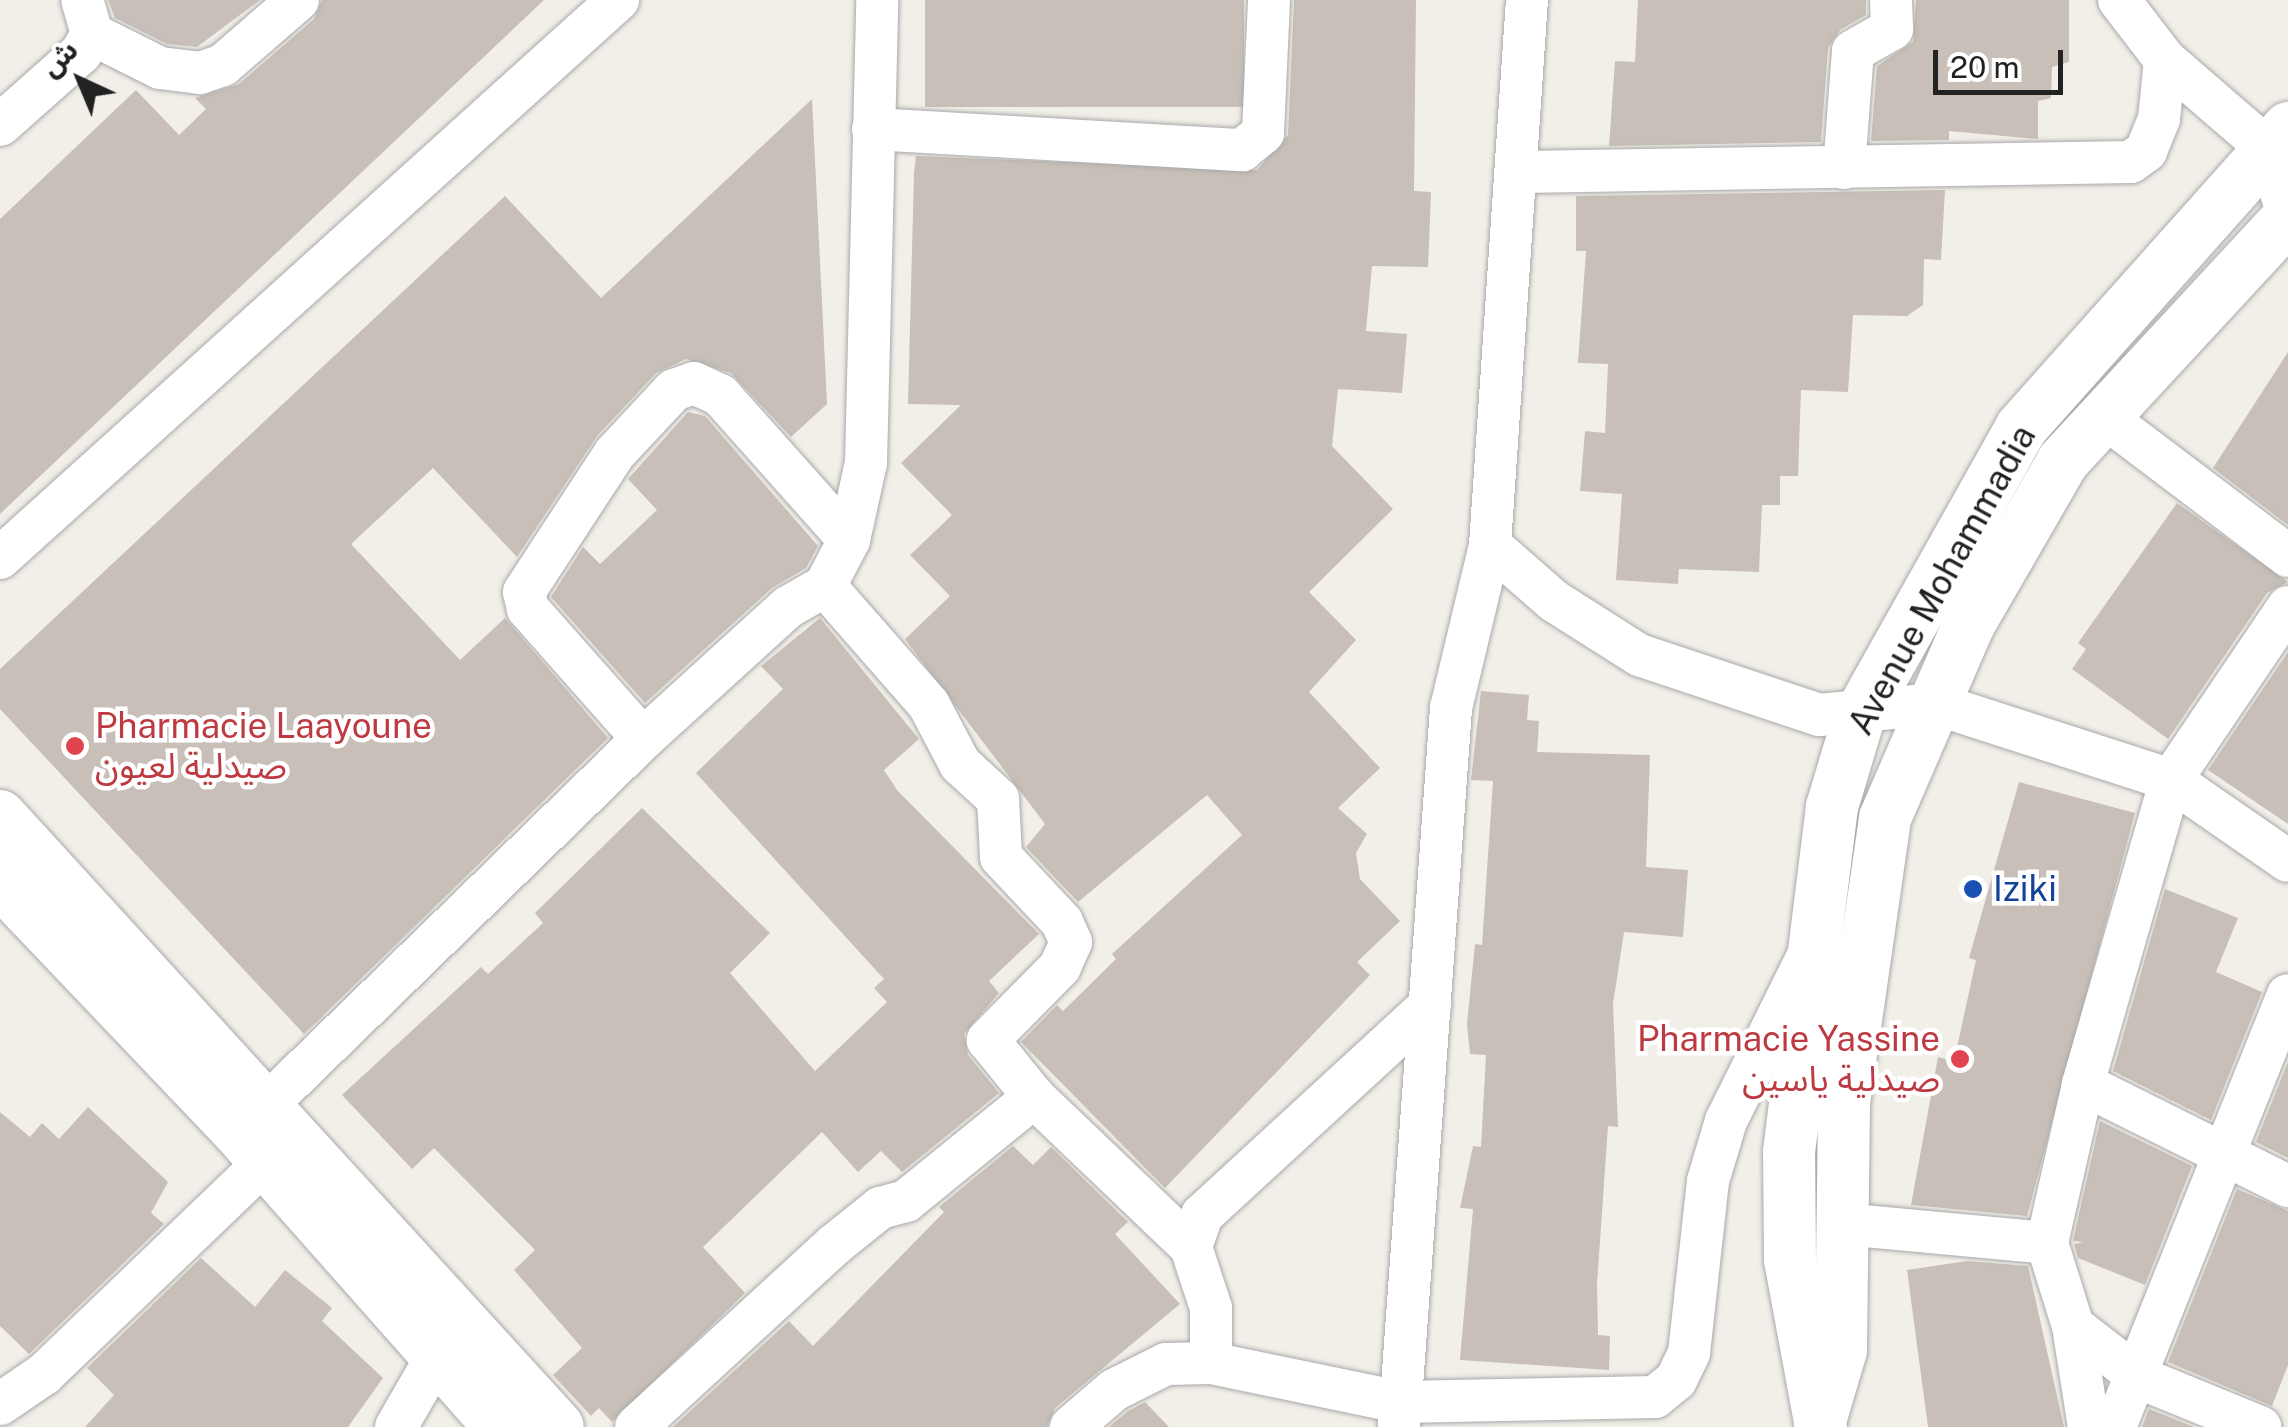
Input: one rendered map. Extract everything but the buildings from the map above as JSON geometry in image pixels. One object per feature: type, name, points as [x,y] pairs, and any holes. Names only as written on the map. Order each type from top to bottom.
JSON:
[{"type":"street","points":[[0,125],[87,17],[160,68],[200,73],[223,65],[298,0]]},
{"type":"street","points":[[0,558],[618,0]]},
{"type":"street","points":[[0,1404],[44,1374],[257,1132],[642,739],[788,608],[825,586],[849,540],[866,463],[878,0]]},
{"type":"street","points":[[873,130],[1242,150],[1262,134],[1269,0]]},
{"type":"street","points":[[1400,1414],[1451,708],[1468,612],[1490,545],[1521,172],[1528,0]]},
{"type":"street","points":[[1844,168],[1853,51],[1892,29],[1892,0]]},
{"type":"street","points":[[2135,7],[2165,60],[2278,139],[2288,217]]},
{"type":"street","points":[[1521,172],[2131,162],[2146,152],[2159,119],[2165,60]]},
{"type":"street","name":"Avenue Mohammadia","points":[[1821,1424],[1802,1358],[1788,1206],[1793,1077],[1832,807],[1859,716],[2021,428],[2278,139]]},
{"type":"street","name":"Avenue Mohammadia","points":[[1821,1424],[1841,1350],[1844,1103],[1884,818],[1969,624],[2063,461],[2288,217]]},
{"type":"street","points":[[642,739],[528,609],[524,592],[615,453],[674,390],[694,383],[720,395],[849,540]]},
{"type":"street","points":[[2103,416],[2288,556]]},
{"type":"street","points":[[1490,545],[1554,601],[1639,655],[1819,715],[1859,716],[1936,704],[2171,780],[2288,861]]},
{"type":"street","points":[[825,586],[928,705],[960,764],[998,799],[1002,857],[1062,922],[1071,942],[1060,966],[988,1040],[1034,1098],[1190,1247],[1210,1308],[1211,1363]]},
{"type":"street","points":[[2090,1427],[2073,1326],[2047,1242],[2083,1084],[2171,780],[2288,606]]},
{"type":"street","points":[[0,816],[25,909],[558,1427]]},
{"type":"street","points":[[1071,1427],[1114,1390],[1166,1364],[1211,1363],[1400,1414],[1655,1398],[1676,1380],[1689,1352],[1708,1181],[1726,1120],[1811,951],[1865,957]]},
{"type":"street","points":[[2114,1427],[2140,1378],[2288,995]]},
{"type":"street","points":[[1190,1247],[1202,1215],[1430,1005]]},
{"type":"street","points":[[2083,1084],[2288,1186]]},
{"type":"street","points":[[636,1427],[834,1246],[880,1208],[906,1202],[1034,1098]]},
{"type":"street","points":[[257,1132],[437,1356],[500,1427]]},
{"type":"street","points":[[1843,1224],[2047,1242]]},
{"type":"street","points":[[2073,1326],[2140,1378],[2260,1427]]},
{"type":"street","points":[[396,1427],[437,1356]]},
{"type":"place","name":"Pharmacie Laayoune صيدلية لعيون","points":[[75,746]]},
{"type":"place","name":"Iziki","points":[[1973,889]]},
{"type":"place","name":"Pharmacie Yassine صيدلية ياسين","points":[[1960,1059]]}]
